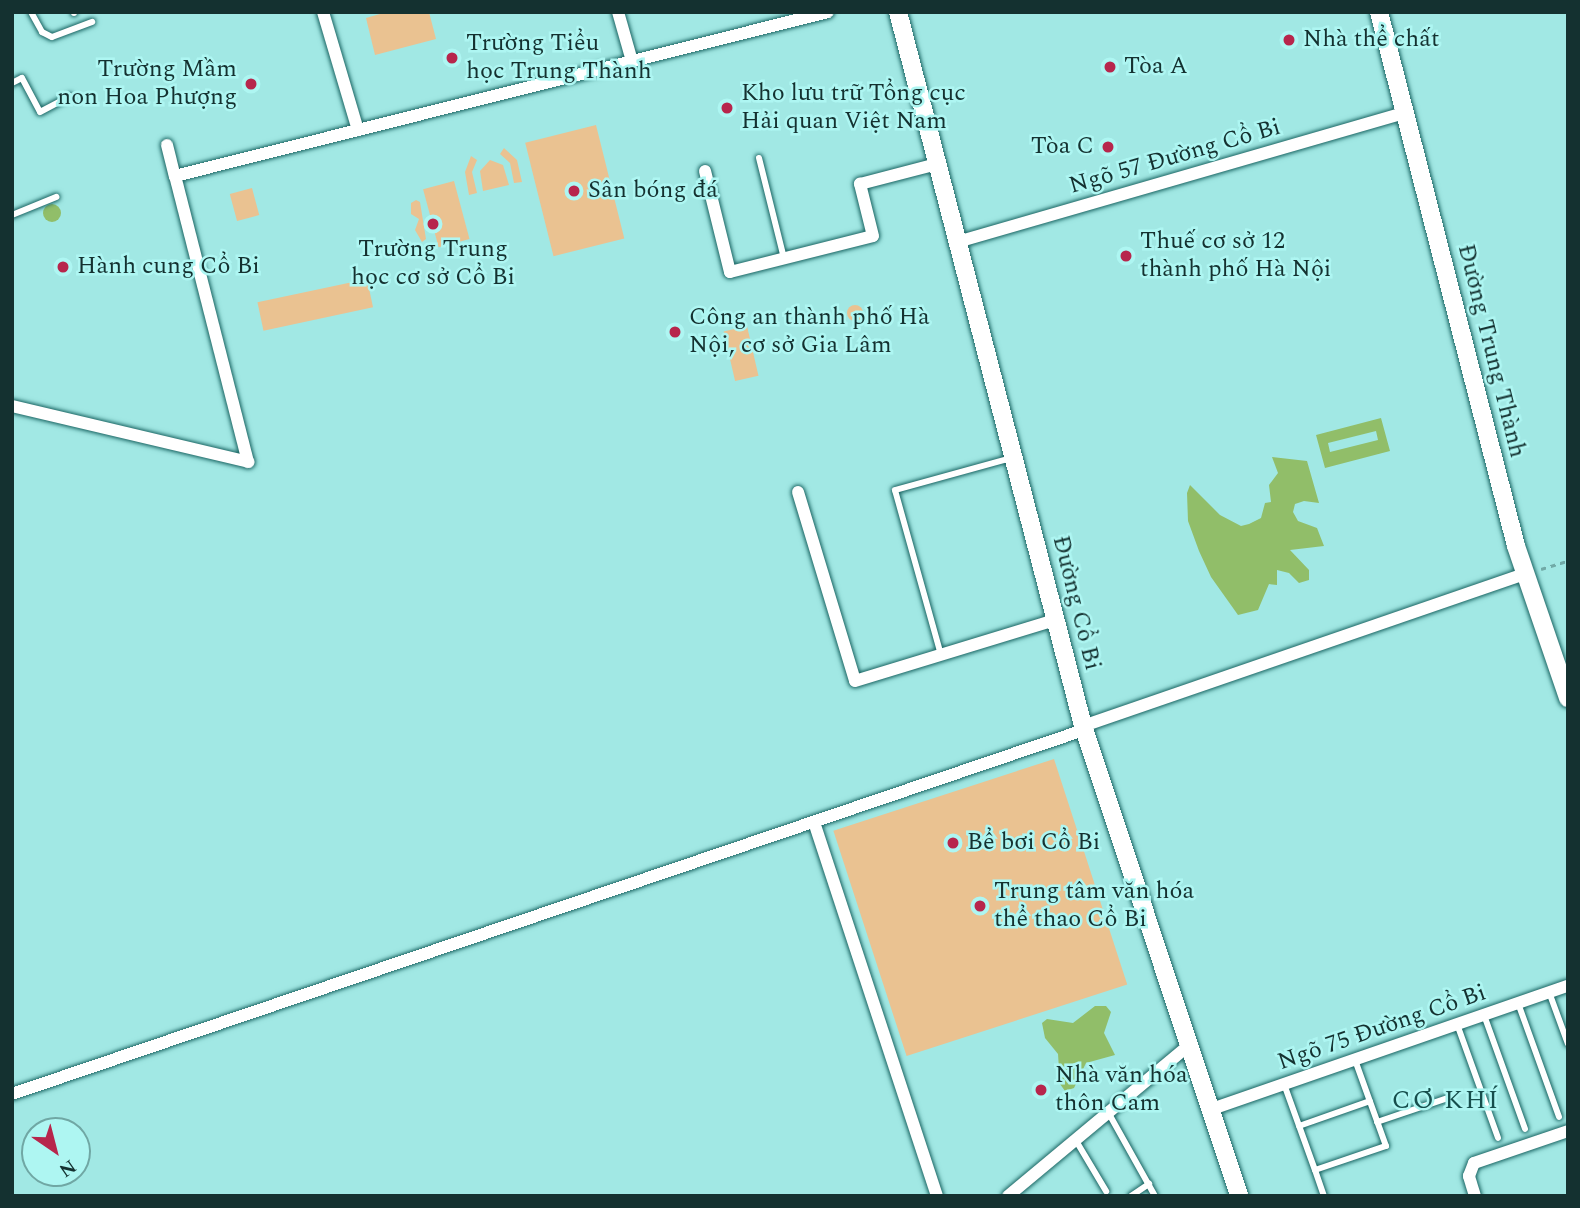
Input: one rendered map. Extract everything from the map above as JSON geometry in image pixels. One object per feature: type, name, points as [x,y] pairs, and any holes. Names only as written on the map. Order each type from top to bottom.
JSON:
[{"type":"main road","name":"Đường Cổ Bi","points":[[898,12],[1084,728],[1239,1196]]},
{"type":"main road","name":"Đường Trung Thành","points":[[1379,12],[1525,575],[1568,698]]},
{"type":"street","points":[[323,12],[358,130]]},
{"type":"street","points":[[618,12],[632,61]]},
{"type":"street","points":[[176,176],[828,12]]},
{"type":"street","name":"Ngõ 57 Đường Cổ Bi","points":[[957,242],[1404,113]]},
{"type":"street","points":[[12,406],[248,462],[167,145]]},
{"type":"street","points":[[705,172],[730,272],[873,236],[860,184],[937,164]]},
{"type":"street","points":[[798,492],[855,681],[1055,620]]},
{"type":"street","points":[[12,1094],[814,822],[1525,575]]},
{"type":"street","points":[[814,822],[937,1196]]},
{"type":"street","name":"Ngõ 75 Đường Cổ Bi","points":[[1209,1110],[1568,986]]},
{"type":"street","points":[[1008,1196],[1188,1046]]},
{"type":"street","points":[[1475,1196],[1469,1176],[1474,1163],[1568,1131]]},
{"type":"lane","points":[[31,12],[52,37],[92,22]]},
{"type":"lane","points":[[12,83],[22,78],[40,112],[69,96]]},
{"type":"lane","points":[[759,158],[784,258]]},
{"type":"lane","points":[[12,215],[56,197]]},
{"type":"lane","points":[[940,655],[895,490],[1013,457]]},
{"type":"lane","points":[[1549,992],[1568,1044]]},
{"type":"lane","points":[[1518,1003],[1559,1117]]},
{"type":"lane","points":[[1483,1015],[1525,1129]]},
{"type":"lane","points":[[1457,1024],[1498,1138]]},
{"type":"lane","points":[[1315,1170],[1385,1146],[1355,1060]]},
{"type":"lane","points":[[1284,1084],[1324,1196]]},
{"type":"lane","points":[[1377,1122],[1445,1099]]},
{"type":"lane","points":[[1299,1126],[1370,1101]]},
{"type":"lane","points":[[1108,1112],[1155,1196]]},
{"type":"lane","points":[[1075,1139],[1106,1191]]},
{"type":"lane","points":[[1131,1196],[1149,1184]]},
{"type":"path","points":[[1525,575],[1568,561]]},
{"type":"shaded area","points":[[387,12],[429,12],[436,39],[375,55],[366,18]]},
{"type":"shaded area","name":"Sân bóng đá","points":[[596,125],[624,239],[553,256],[525,143]]},
{"type":"shaded area","points":[[504,148],[517,160],[522,182],[514,183],[510,163],[500,154]]},
{"type":"shaded area","points":[[471,156],[477,160],[472,172],[477,193],[469,195],[465,172]]},
{"type":"shaded area","points":[[490,160],[503,165],[509,185],[483,191],[480,171]]},
{"type":"shaded area","points":[[454,181],[470,239],[439,247],[423,189]]},
{"type":"shaded area","points":[[252,188],[259,215],[237,221],[230,194]]},
{"type":"shaded area","points":[[416,200],[420,202],[426,239],[422,242],[415,230],[419,219],[411,214],[411,203]]},
{"type":"shaded area","points":[[52,204],[58,207],[61,213],[58,219],[52,222],[46,219],[43,213],[46,207]]},
{"type":"shaded area","points":[[367,279],[373,307],[263,331],[257,302]]},
{"type":"shaded area","points":[[855,305],[863,313],[855,321],[847,313]]},
{"type":"shaded area","points":[[747,326],[758,376],[735,381],[724,331]]},
{"type":"shaded area","points":[[1381,418],[1390,451],[1325,468],[1316,435]],"holes":[[[1376,431],[1378,440],[1330,452],[1328,443]]]},
{"type":"shaded area","points":[[1272,457],[1307,461],[1319,503],[1304,501],[1295,504],[1293,512],[1298,521],[1317,528],[1324,546],[1290,550],[1309,570],[1309,580],[1299,583],[1289,573],[1277,570],[1277,585],[1269,584],[1258,610],[1238,615],[1211,577],[1199,551],[1188,521],[1187,493],[1190,485],[1220,515],[1241,526],[1249,524],[1261,518],[1265,503],[1271,502],[1269,485],[1278,473]]},
{"type":"shaded area","name":"Trung tâm văn hóa thể thao Cổ Bi","points":[[1054,759],[1127,984],[907,1056],[833,831]]},
{"type":"shaded area","points":[[1095,1006],[1106,1006],[1111,1012],[1104,1033],[1115,1055],[1086,1063],[1074,1088],[1065,1091],[1060,1084],[1058,1054],[1045,1038],[1042,1023],[1047,1019],[1073,1023]]},
{"type":"place","name":"Nhà thể chất","points":[[1289,40]]},
{"type":"place","name":"Trường Tiểu học Trung Thành","points":[[452,58]]},
{"type":"place","name":"Tòa A","points":[[1110,67]]},
{"type":"place","name":"Trường Mầm non Hoa Phượng","points":[[251,84]]},
{"type":"place","name":"Kho lưu trữ Tổng cục Hải quan Việt Nam","points":[[727,108]]},
{"type":"place","name":"Tòa C","points":[[1108,147]]},
{"type":"place","name":"Sân bóng đá","points":[[574,191]]},
{"type":"place","name":"Trường Trung học cơ sở Cổ Bi","points":[[433,224]]},
{"type":"place","name":"Thuế cơ sở 12 thành phố Hà Nội","points":[[1126,256]]},
{"type":"place","name":"Hành cung Cổ Bi","points":[[63,267]]},
{"type":"place","name":"Công an thành phố Hà Nội, cơ sở Gia Lâm","points":[[675,332]]},
{"type":"place","name":"Bể bơi Cổ Bi","points":[[953,843]]},
{"type":"place","name":"Trung tâm văn hóa thể thao Cổ Bi","points":[[980,906]]},
{"type":"place","name":"Nhà văn hóa thôn Cam","points":[[1041,1090]]},
{"type":"district","name":"CƠ KHÍ","points":[[1446,1101]]}]
